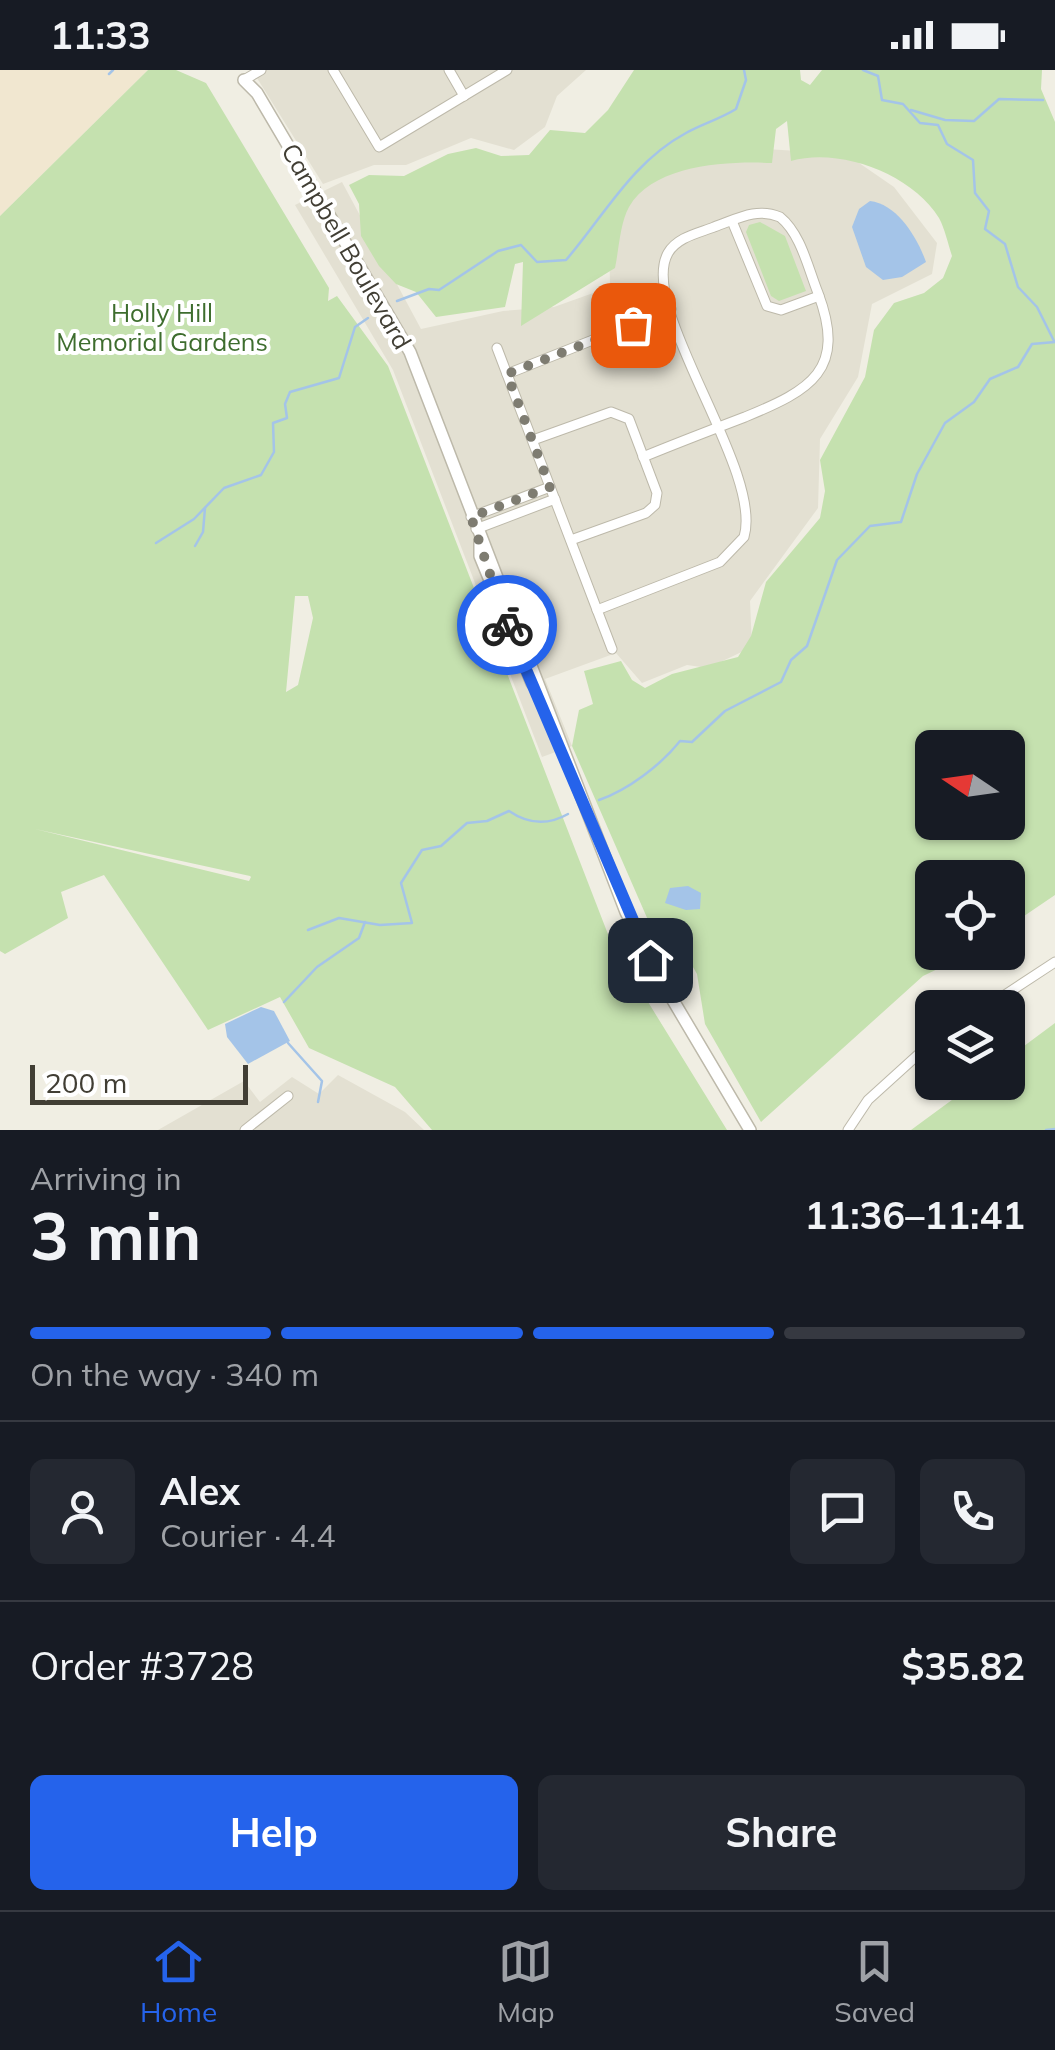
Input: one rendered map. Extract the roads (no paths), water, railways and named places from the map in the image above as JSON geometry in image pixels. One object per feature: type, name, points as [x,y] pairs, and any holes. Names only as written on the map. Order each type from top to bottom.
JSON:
[{"type":"street","points":[[242,75],[260,70]]},
{"type":"street","points":[[334,70],[378,147],[507,70]]},
{"type":"street","points":[[449,70],[464,96]]},
{"type":"street","name":"Campbell Boulevard","points":[[242,75],[257,93],[401,334],[632,925],[750,1130]]},
{"type":"street","points":[[597,610],[720,562],[740,545],[747,528],[747,509],[716,428],[671,310],[663,282],[670,250],[683,239],[761,212],[785,221],[819,296],[830,340],[815,378],[792,398],[716,428],[644,456]]},
{"type":"street","points":[[732,220],[767,306],[782,310],[819,296]]},
{"type":"street","points":[[507,374],[671,310]]},
{"type":"street","points":[[498,348],[612,648]]},
{"type":"street","points":[[532,440],[618,411],[629,419],[644,456],[657,494],[653,508],[571,540]]},
{"type":"street","points":[[476,529],[550,487]]},
{"type":"street","points":[[476,529],[555,499]]},
{"type":"street","points":[[1012,990],[1055,962]]},
{"type":"street","points":[[848,1130],[882,1086],[915,1057]]},
{"type":"street","points":[[246,1130],[288,1096]]},
{"type":"water","points":[[870,201],[897,215],[926,262],[902,277],[883,280],[866,267],[852,227],[859,209]]},
{"type":"water","points":[[688,886],[701,893],[700,909],[686,910],[665,903],[670,888]]},
{"type":"water","points":[[261,1007],[274,1011],[290,1041],[248,1064],[227,1037],[225,1024]]},
{"type":"waterway","points":[[109,74],[113,70]]},
{"type":"waterway","points":[[397,301],[429,289],[439,290],[498,251],[521,245],[537,262],[566,260],[650,159],[686,133],[736,109],[746,80],[744,70]]},
{"type":"waterway","points":[[863,70],[878,76],[882,100],[903,104],[920,123],[938,125],[947,144],[973,160],[975,193],[989,211],[985,229],[1005,244],[1018,287],[1037,307],[1054,341]]},
{"type":"waterway","points":[[911,110],[945,120],[974,121],[999,99],[1043,100]]},
{"type":"waterway","points":[[156,543],[194,519],[224,488],[261,475],[274,452],[273,423],[287,418],[285,404],[290,392],[339,378],[355,327],[368,318]]},
{"type":"waterway","points":[[599,800],[643,776],[680,741],[692,742],[725,711],[781,682],[791,660],[807,646],[837,560],[870,526],[901,522],[917,474],[945,423],[974,402],[990,379],[1018,367],[1032,344],[1055,342]]},
{"type":"waterway","points":[[195,546],[203,532],[205,508]]},
{"type":"waterway","points":[[308,930],[339,918],[380,925],[412,923],[401,883],[422,850],[441,846],[467,823],[487,821],[509,811],[538,822],[568,814]]},
{"type":"waterway","points":[[284,1002],[317,967],[359,938],[365,922]]},
{"type":"waterway","points":[[288,1043],[322,1081],[318,1102]]},
{"type":"waterway","points":[[1046,1130],[1055,1129]]},
{"type":"park label","name":"Holly Hill Memorial Gardens","points":[[162,326]]}]
